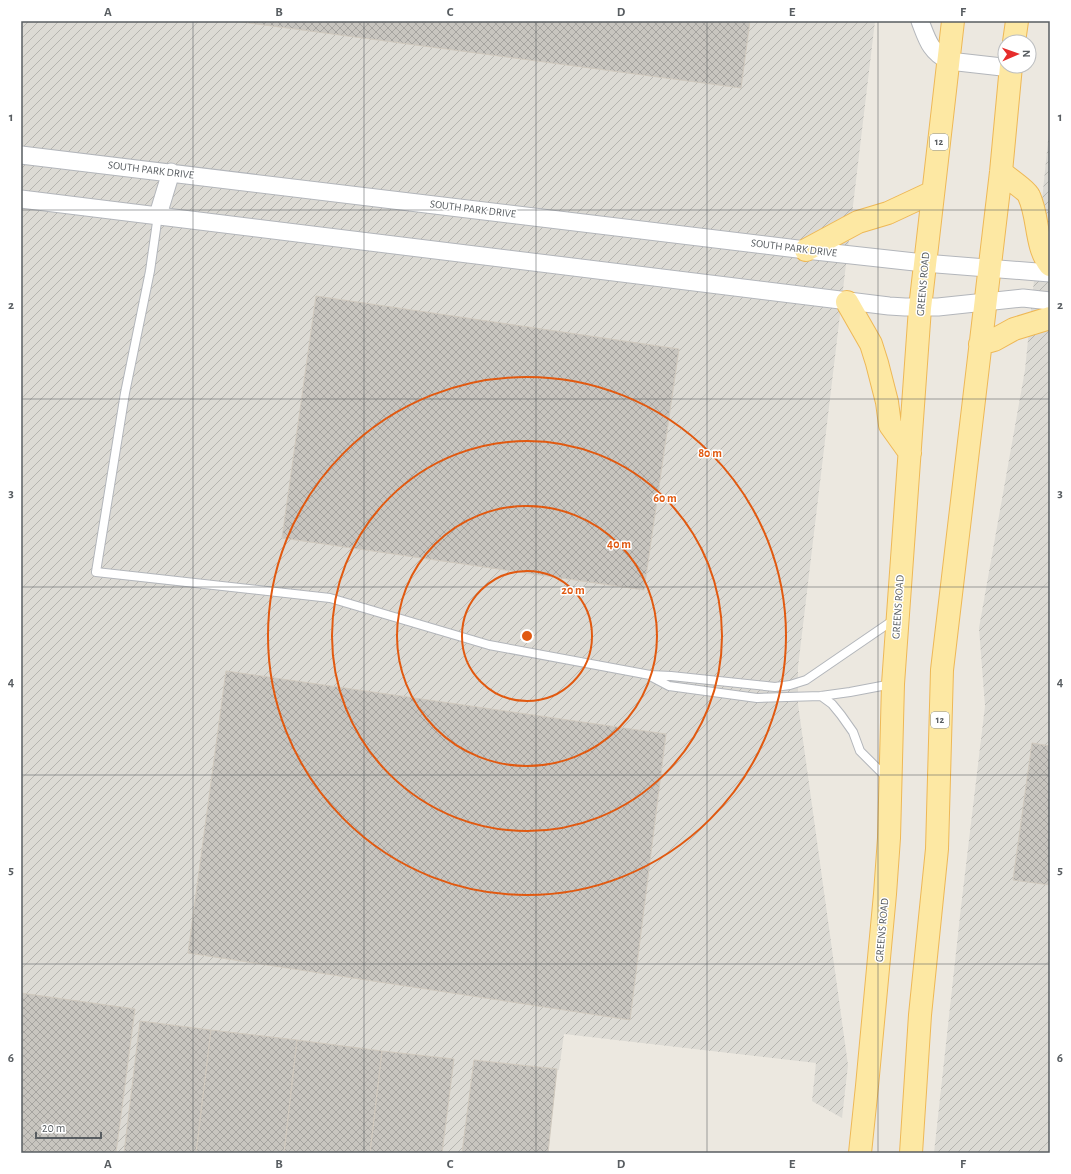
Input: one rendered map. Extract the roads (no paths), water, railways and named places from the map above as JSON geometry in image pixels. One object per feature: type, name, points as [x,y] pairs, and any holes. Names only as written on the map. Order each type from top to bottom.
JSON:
[{"type":"main road","name":"GREENS ROAD","points":[[860,1153],[889,838],[893,684],[920,308],[953,21]]},
{"type":"main road","points":[[1015,34],[1017,21]]},
{"type":"main road","name":"12","points":[[911,1153],[920,1015],[937,849],[942,670],[984,301],[1001,172],[1010,74]]},
{"type":"main road","points":[[1001,172],[1029,195],[1038,236],[1046,260],[1050,265]]},
{"type":"main road","points":[[806,250],[858,222],[888,213],[933,192]]},
{"type":"main road","points":[[847,302],[871,344],[878,363],[888,402],[890,424],[910,453]]},
{"type":"main road","points":[[980,344],[994,340],[1014,329],[1050,318]]},
{"type":"street","points":[[920,21],[931,49],[940,57],[949,61],[997,66]]},
{"type":"street","name":"SOUTH PARK DRIVE","points":[[21,155],[806,250],[924,263],[1050,273]]},
{"type":"street","points":[[158,215],[171,172]]},
{"type":"street","points":[[21,199],[847,302],[920,308],[1023,298],[1050,301]]},
{"type":"lane","points":[[158,215],[150,271],[125,393],[96,572],[330,598],[489,645],[650,675],[775,687],[790,685],[806,680],[897,617]]},
{"type":"lane","points":[[650,675],[669,686],[757,698],[821,696],[893,684]]},
{"type":"lane","points":[[821,696],[832,704],[842,715],[852,732],[860,751],[890,781]]}]
